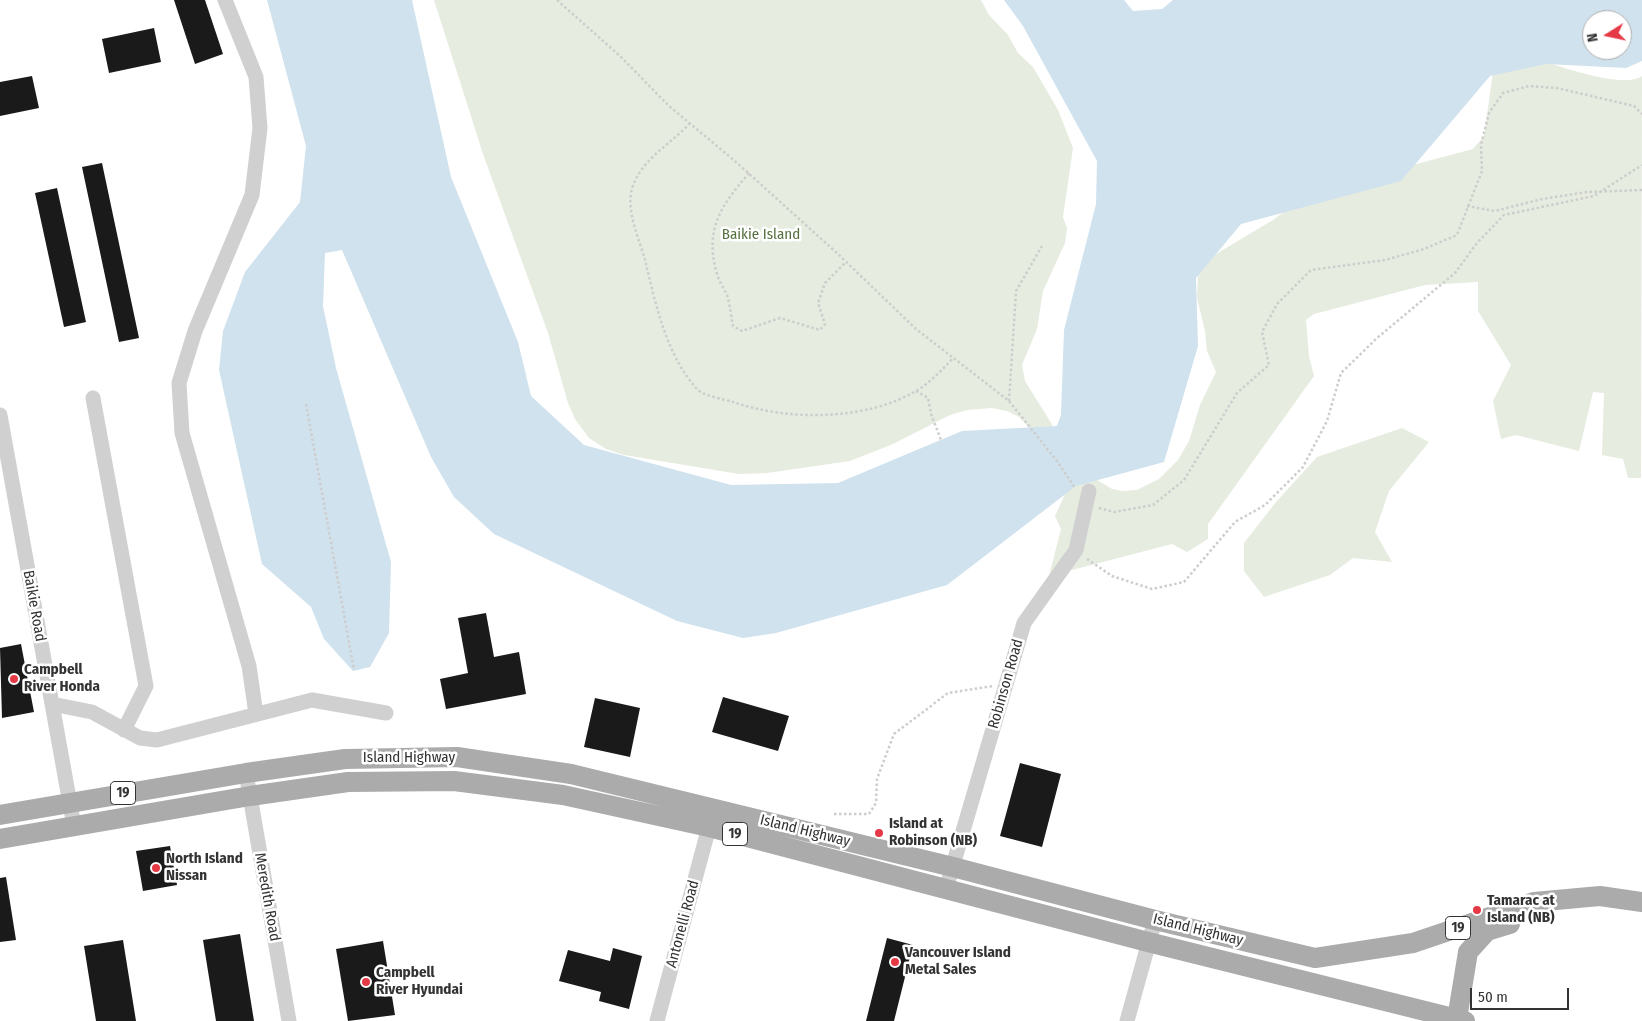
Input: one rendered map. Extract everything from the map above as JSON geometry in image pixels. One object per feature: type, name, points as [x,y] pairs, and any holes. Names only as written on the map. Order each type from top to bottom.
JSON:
[{"type":"main road","name":"Island Highway","points":[[0,815],[246,773],[345,759],[457,757],[571,774],[953,867],[1154,920],[1315,958],[1413,943],[1534,902],[1600,896]]},
{"type":"main road","name":"Island Highway","points":[[0,839],[250,796],[348,782],[454,781],[563,795],[709,827],[1148,942],[1461,1020]]},
{"type":"main road","name":"19","points":[[1600,896],[1642,902]]},
{"type":"main road","points":[[1461,1020],[1468,952],[1487,931],[1600,896]]},
{"type":"street","points":[[225,0],[256,77],[260,128],[252,196],[195,331],[180,383],[182,433],[250,666],[256,714]]},
{"type":"street","points":[[93,398],[146,686],[124,730]]},
{"type":"street","name":"Baikie Road","points":[[0,415],[74,826]]},
{"type":"street","name":"Robinson Road","points":[[946,889],[1024,624],[1076,550],[1088,498]]},
{"type":"street","points":[[52,704],[92,712],[140,738],[158,740],[312,700],[386,713]]},
{"type":"street","name":"Meredith Road","points":[[246,773],[289,1021]]},
{"type":"street","name":"Antonelli Road","points":[[657,1021],[709,827]]},
{"type":"street","points":[[1127,1021],[1154,920]]},
{"type":"path","points":[[557,0],[690,123],[749,173],[916,329],[1009,401],[1088,498],[1114,512],[1153,505],[1184,480],[1237,393],[1270,365],[1262,332],[1277,304],[1311,270],[1385,260],[1432,246],[1457,236],[1482,171],[1481,145],[1489,113],[1502,93],[1529,86],[1557,88],[1634,106],[1642,114]]},
{"type":"path","points":[[690,123],[674,141],[646,161],[633,184],[630,202],[652,293],[674,356],[699,390],[748,407],[815,417],[885,405],[916,391],[931,380],[953,358]]},
{"type":"path","points":[[1076,550],[1112,576],[1152,590],[1184,582],[1235,522],[1265,506],[1303,467],[1327,422],[1341,373],[1377,338],[1455,273],[1478,242],[1504,215],[1594,196],[1642,165]]},
{"type":"path","points":[[749,173],[723,204],[714,228],[713,256],[717,276],[727,297],[733,326],[742,330],[780,318],[820,330],[825,324],[818,304],[825,283],[846,262]]},
{"type":"path","points":[[1467,206],[1495,211],[1542,199],[1587,192],[1642,190]]},
{"type":"path","points":[[1009,401],[1016,290],[1042,246]]},
{"type":"path","points":[[916,391],[928,398],[931,414],[940,440]]},
{"type":"path","points":[[306,404],[354,670]]},
{"type":"path","points":[[834,814],[869,814],[876,803],[877,780],[894,734],[940,699],[948,693],[1006,684]]},
{"type":"green space","name":"Baikie Island","points":[[434,0],[981,0],[989,15],[1008,35],[1018,53],[1033,67],[1058,110],[1073,148],[1063,217],[1067,228],[1065,243],[1043,291],[1037,329],[1022,365],[1025,381],[1053,426],[1036,435],[1019,417],[1007,411],[992,408],[967,410],[950,415],[893,444],[850,461],[767,473],[739,474],[624,455],[606,449],[589,438],[575,419],[568,403],[548,333],[483,154]]},
{"type":"green space","points":[[1543,61],[1609,79],[1634,79],[1642,76],[1641,478],[1628,478],[1623,459],[1602,455],[1604,393],[1593,392],[1579,451],[1516,435],[1501,439],[1493,401],[1511,365],[1478,311],[1478,282],[1425,285],[1314,314],[1306,320],[1309,356],[1314,376],[1208,524],[1208,539],[1187,552],[1172,544],[1049,576],[1061,529],[1055,516],[1067,490],[1089,475],[1112,489],[1122,491],[1137,490],[1159,479],[1178,460],[1189,441],[1200,405],[1216,372],[1207,351],[1205,331],[1197,298],[1198,273],[1206,260],[1273,220],[1311,192],[1473,149],[1484,136],[1493,72]]},
{"type":"green space","points":[[1402,428],[1429,442],[1389,491],[1375,532],[1392,562],[1353,558],[1330,575],[1264,597],[1244,571],[1244,543],[1276,502],[1317,457]]},
{"type":"water","points":[[267,0],[412,0],[451,177],[518,342],[531,396],[584,445],[731,485],[838,483],[962,431],[1057,426],[1061,415],[1064,330],[1096,204],[1097,161],[1023,26],[1004,0],[1124,0],[1133,11],[1162,9],[1173,0],[1642,0],[1642,61],[1626,68],[1546,64],[1490,76],[1401,181],[1241,224],[1196,278],[1198,346],[1164,462],[1076,486],[947,585],[776,633],[743,638],[677,621],[494,534],[454,497],[431,457],[342,250],[325,253],[323,306],[336,368],[391,562],[389,633],[370,667],[353,671],[324,639],[311,607],[262,564],[219,370],[223,331],[245,272],[300,202],[306,146]]},
{"type":"building","points":[[174,0],[205,0],[223,54],[195,64]]},
{"type":"building","points":[[154,28],[161,62],[109,73],[102,39]]},
{"type":"building","points":[[32,76],[39,108],[0,116],[0,82]]},
{"type":"building","points":[[102,163],[139,338],[119,342],[82,167]]},
{"type":"building","points":[[57,188],[86,322],[64,327],[35,193]]},
{"type":"building","points":[[486,613],[494,657],[519,652],[526,694],[446,709],[440,679],[468,673],[458,618]]},
{"type":"building","name":"Campbell River Honda","points":[[21,644],[34,712],[2,718],[0,648]]},
{"type":"building","points":[[723,697],[789,716],[778,751],[712,732]]},
{"type":"building","points":[[595,698],[640,708],[630,757],[584,747]]},
{"type":"building","points":[[1020,763],[1061,774],[1042,847],[1000,836]]},
{"type":"building","name":"North Island Nissan","points":[[170,846],[177,885],[143,891],[136,851]]},
{"type":"building","points":[[6,877],[16,940],[0,942],[0,878]]},
{"type":"building","points":[[240,934],[254,1021],[216,1021],[203,940]]},
{"type":"building","points":[[887,938],[913,945],[894,1021],[866,1021]]},
{"type":"building","points":[[123,940],[136,1021],[96,1021],[84,946]]},
{"type":"building","name":"Campbell River Hyundai","points":[[383,941],[395,1015],[348,1021],[336,949]]},
{"type":"building","points":[[613,948],[642,956],[629,1009],[599,1001],[601,992],[559,981],[568,950],[610,961]]},
{"type":"place","name":"Campbell River Honda","points":[[14,679]]},
{"type":"place","name":"Island at Robinson (NB)","points":[[879,833]]},
{"type":"place","name":"North Island Nissan","points":[[156,868]]},
{"type":"place","name":"Tamarac at Island (NB)","points":[[1477,910]]},
{"type":"place","name":"Vancouver Island Metal Sales","points":[[895,962]]},
{"type":"place","name":"Campbell River Hyundai","points":[[366,982]]}]
